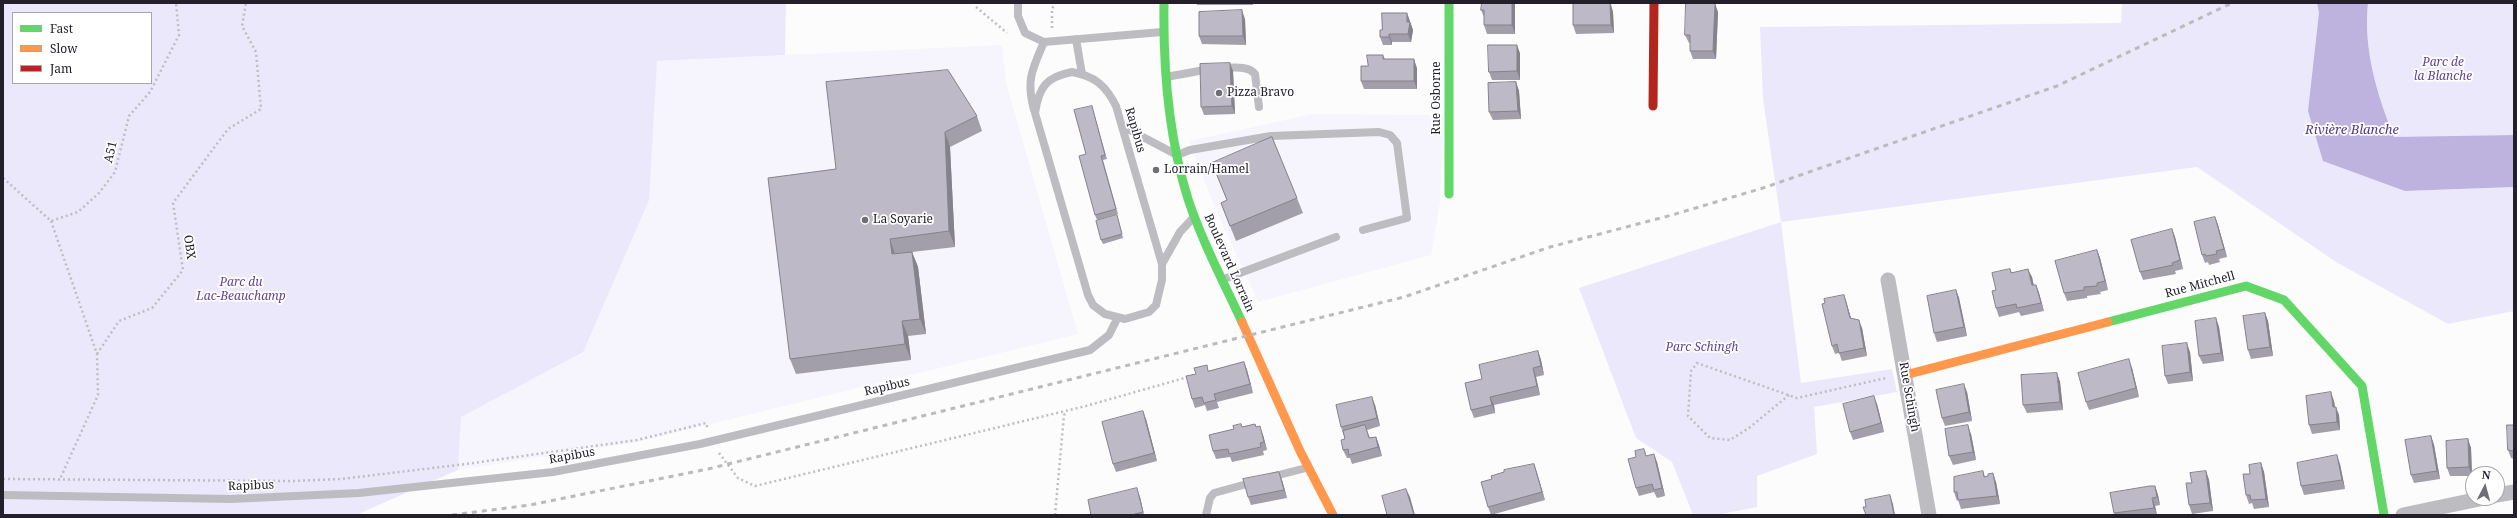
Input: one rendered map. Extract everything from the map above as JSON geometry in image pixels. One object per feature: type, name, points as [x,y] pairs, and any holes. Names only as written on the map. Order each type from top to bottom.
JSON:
[{"type":"street","name":"Boulevard Lorrain","points":[[1164,3],[1163,32],[1165,77],[1177,155],[1195,216],[1309,467],[1333,515]]},
{"type":"street","name":"Rue Osborne","points":[[1449,3],[1449,194]]},
{"type":"street","points":[[1653,106],[1654,3]]},
{"type":"street","name":"Rue Schingh","points":[[1888,280],[1929,515]]},
{"type":"street","name":"Rue Mitchell","points":[[1904,375],[2246,286],[2284,300],[2362,386],[2384,515]]},
{"type":"street","points":[[2403,515],[2465,502]]},
{"type":"lane","points":[[1018,3],[1018,16],[1025,33],[1044,42],[1163,32]]},
{"type":"lane","points":[[1076,39],[1082,74]]},
{"type":"lane","points":[[1044,42],[1031,71],[1030,95],[1088,295],[1093,305],[1105,314],[1117,319]]},
{"type":"lane","points":[[1165,77],[1206,69],[1238,68],[1252,71],[1255,74],[1259,107]]},
{"type":"lane","name":"Rapibus","points":[[3,494],[246,498],[359,493],[553,472],[700,444],[1090,350],[1109,336],[1117,319],[1149,312],[1156,305],[1162,280],[1162,264],[1116,106],[1104,86],[1082,74],[1072,72],[1060,74],[1047,82],[1037,101],[1035,113]]},
{"type":"lane","points":[[1122,126],[1177,155],[1190,150],[1271,136],[1379,132],[1390,135],[1397,143],[1407,218],[1362,230]]},
{"type":"lane","points":[[1162,264],[1180,232],[1195,216]]},
{"type":"lane","points":[[1223,280],[1336,237]]},
{"type":"lane","points":[[1206,515],[1210,498],[1217,491],[1309,467]]},
{"type":"path","name":"A51","points":[[51,221],[78,212],[99,193],[115,172],[129,116],[150,92],[179,35],[176,3]]},
{"type":"path","name":"OBX","points":[[97,354],[119,321],[152,308],[183,270],[173,203],[228,129],[261,109],[256,52],[242,26],[246,3]]},
{"type":"path","points":[[1052,28],[1052,9],[1055,3]]},
{"type":"path","points":[[976,7],[1007,33]]},
{"type":"path","points":[[3,178],[51,221],[97,354],[98,395],[60,479]]},
{"type":"path","points":[[1789,395],[1749,428],[1730,440],[1710,438],[1688,416],[1691,371],[1697,363],[1789,395],[1797,398],[1904,375]]},
{"type":"path","points":[[1056,515],[1064,415],[1067,411]]},
{"type":"shaded area","points":[[1002,45],[1006,83],[1078,334],[637,442],[458,470],[482,69]]},
{"type":"shaded area","points":[[1313,114],[1444,115],[1440,201],[1431,255],[1258,302],[1216,210],[1189,141]]},
{"type":"green space","name":"Parc du Lac-Beauchamp","points":[[3,3],[786,3],[785,55],[657,61],[649,200],[583,352],[461,417],[458,470],[356,515],[3,515]]},
{"type":"green space","points":[[2122,3],[2317,3],[2319,13],[2405,191],[2514,187],[2514,311],[2448,324],[2336,262],[2197,167],[1781,222],[1763,99],[1760,27],[2121,23]]},
{"type":"green space","name":"Parc de la Blanche","points":[[2368,3],[2514,3],[2514,135],[2394,138],[2382,105],[2373,72],[2368,38]]},
{"type":"green space","name":"Parc Schingh","points":[[1781,222],[1801,383],[1892,369],[1897,392],[1814,407],[1817,454],[1757,476],[1757,507],[1716,515],[1693,515],[1672,462],[1636,438],[1579,288]]},
{"type":"water","name":"Rivière Blanche","points":[[2317,3],[2368,3],[2368,37],[2373,72],[2382,105],[2394,137],[2514,135],[2514,187],[2405,191],[2323,161],[2308,111],[2319,13]]},
{"type":"building","points":[[1482,3],[1512,3],[1512,25],[1484,25],[1484,10],[1481,10]]},
{"type":"building","points":[[1610,3],[1611,25],[1573,25],[1573,4]]},
{"type":"building","points":[[1686,3],[1715,3],[1713,51],[1690,51],[1690,35],[1685,35]]},
{"type":"building","points":[[1242,10],[1243,36],[1199,36],[1199,12]]},
{"type":"building","points":[[1382,13],[1407,13],[1407,22],[1410,22],[1408,34],[1389,34],[1389,37],[1380,37],[1380,30],[1382,30]]},
{"type":"building","points":[[1488,45],[1517,45],[1517,71],[1489,72]]},
{"type":"building","points":[[1367,55],[1383,55],[1383,59],[1414,59],[1414,81],[1361,81],[1361,66],[1368,66]]},
{"type":"building","name":"Pizza Bravo","points":[[1230,63],[1232,106],[1201,107],[1200,64]]},
{"type":"building","name":"La Soyarie","points":[[948,70],[977,116],[945,132],[949,231],[890,239],[892,254],[912,252],[920,319],[902,321],[905,344],[790,359],[768,178],[836,169],[826,82]]},
{"type":"building","points":[[1516,82],[1518,111],[1489,112],[1488,83]]},
{"type":"building","points":[[1092,106],[1105,155],[1101,156],[1116,209],[1095,215],[1079,156],[1086,154],[1074,110]]},
{"type":"building","points":[[1272,137],[1297,198],[1230,226],[1221,203],[1227,200],[1212,163]]},
{"type":"building","points":[[1117,215],[1122,234],[1101,240],[1096,221]]},
{"type":"building","points":[[2215,217],[2224,249],[2216,251],[2217,254],[2206,256],[2205,254],[2202,255],[2194,222]]},
{"type":"building","points":[[2172,229],[2180,260],[2172,263],[2173,265],[2140,272],[2131,240]]},
{"type":"building","points":[[2097,250],[2105,281],[2097,283],[2097,286],[2084,287],[2084,290],[2064,293],[2055,261]]},
{"type":"building","points":[[2010,269],[2011,273],[2028,269],[2032,285],[2036,285],[2041,303],[2017,308],[2016,304],[1996,308],[1992,291],[1996,290],[1992,273]]},
{"type":"building","points":[[1956,290],[1964,327],[1934,333],[1927,296]]},
{"type":"building","points":[[1844,295],[1850,318],[1859,320],[1864,348],[1839,353],[1837,344],[1832,346],[1822,304],[1825,303],[1824,299]]},
{"type":"building","points":[[2265,313],[2270,347],[2248,350],[2243,316]]},
{"type":"building","points":[[2216,318],[2221,353],[2199,356],[2195,321]]},
{"type":"building","points":[[2187,343],[2190,372],[2165,376],[2162,346]]},
{"type":"building","points":[[1538,351],[1541,366],[1533,368],[1537,386],[1490,397],[1492,405],[1471,410],[1465,383],[1482,379],[1479,365]]},
{"type":"building","points":[[2129,359],[2136,388],[2086,402],[2078,373]]},
{"type":"building","points":[[1244,362],[1250,384],[1214,394],[1216,400],[1204,403],[1202,397],[1192,399],[1186,376],[1196,374],[1194,368],[1207,365],[1208,371]]},
{"type":"building","points":[[2057,373],[2060,402],[2023,405],[2021,375]]},
{"type":"building","points":[[1964,384],[1969,412],[1942,418],[1936,390]]},
{"type":"building","points":[[2331,392],[2333,407],[2336,407],[2337,422],[2309,425],[2306,396]]},
{"type":"building","points":[[1874,396],[1881,423],[1850,432],[1843,404]]},
{"type":"building","points":[[1372,397],[1377,418],[1341,427],[1336,405]]},
{"type":"building","points":[[1143,411],[1154,453],[1113,464],[1102,422]]},
{"type":"building","points":[[1241,424],[1242,427],[1255,424],[1256,427],[1260,426],[1264,442],[1260,443],[1261,447],[1229,454],[1228,449],[1213,451],[1209,435],[1234,429],[1233,426]]},
{"type":"building","points":[[1365,425],[1369,438],[1376,437],[1378,447],[1349,455],[1348,449],[1343,450],[1341,440],[1345,439],[1343,431]]},
{"type":"building","points":[[1968,425],[1973,452],[1949,456],[1945,429]]},
{"type":"building","points":[[2507,425],[2514,425],[2514,451],[2508,450]]},
{"type":"building","points":[[2431,436],[2437,471],[2411,475],[2405,440]]},
{"type":"building","points":[[2468,439],[2469,466],[2447,468],[2446,441]]},
{"type":"building","points":[[1644,449],[1646,456],[1654,454],[1662,488],[1654,490],[1652,484],[1636,488],[1628,459],[1636,457],[1635,451]]},
{"type":"building","points":[[2337,455],[2342,480],[2301,486],[2297,463]]},
{"type":"building","points":[[2261,463],[2266,499],[2251,500],[2250,495],[2246,495],[2243,474],[2250,474],[2249,465]]},
{"type":"building","points":[[1534,464],[1542,492],[1488,507],[1481,482],[1492,479],[1491,476],[1504,472],[1504,470]]},
{"type":"building","points":[[1983,471],[1984,477],[1993,473],[1997,496],[1958,500],[1957,492],[1954,492],[1954,477]]},
{"type":"building","points":[[2206,471],[2210,503],[2189,505],[2186,483],[2192,483],[2190,473]]},
{"type":"building","points":[[1279,472],[1284,490],[1248,497],[1243,479]]},
{"type":"building","points":[[2155,486],[2157,497],[2152,498],[2154,508],[2114,513],[2110,493]]},
{"type":"building","points":[[1137,488],[1143,512],[1131,515],[1091,515],[1088,500]]},
{"type":"building","points":[[1406,489],[1414,515],[1387,515],[1382,496]]},
{"type":"building","points":[[1890,495],[1894,515],[1866,515],[1863,507],[1866,507],[1865,500]]},
{"type":"railway","points":[[452,515],[530,505],[708,469],[1404,297],[1550,247],[1672,215],[1763,188],[2057,86],[2232,3]]},
{"type":"traffic: fast","points":[[1164,3],[1168,102],[1171,126],[1181,175],[1188,199],[1200,230],[1242,322]]},
{"type":"traffic: fast","points":[[1449,3],[1449,194]]},
{"type":"traffic: fast","points":[[2108,322],[2246,286],[2284,300],[2362,386],[2384,515]]},
{"type":"traffic: slow","points":[[1242,322],[1300,451],[1333,515]]},
{"type":"traffic: slow","points":[[1905,375],[2108,322]]},
{"type":"traffic: jam","points":[[1653,106],[1654,3]]},
{"type":"place","name":"Pizza Bravo","points":[[1219,93]]},
{"type":"place","name":"Lorrain/Hamel","points":[[1156,170]]},
{"type":"place","name":"La Soyarie","points":[[865,220]]}]
